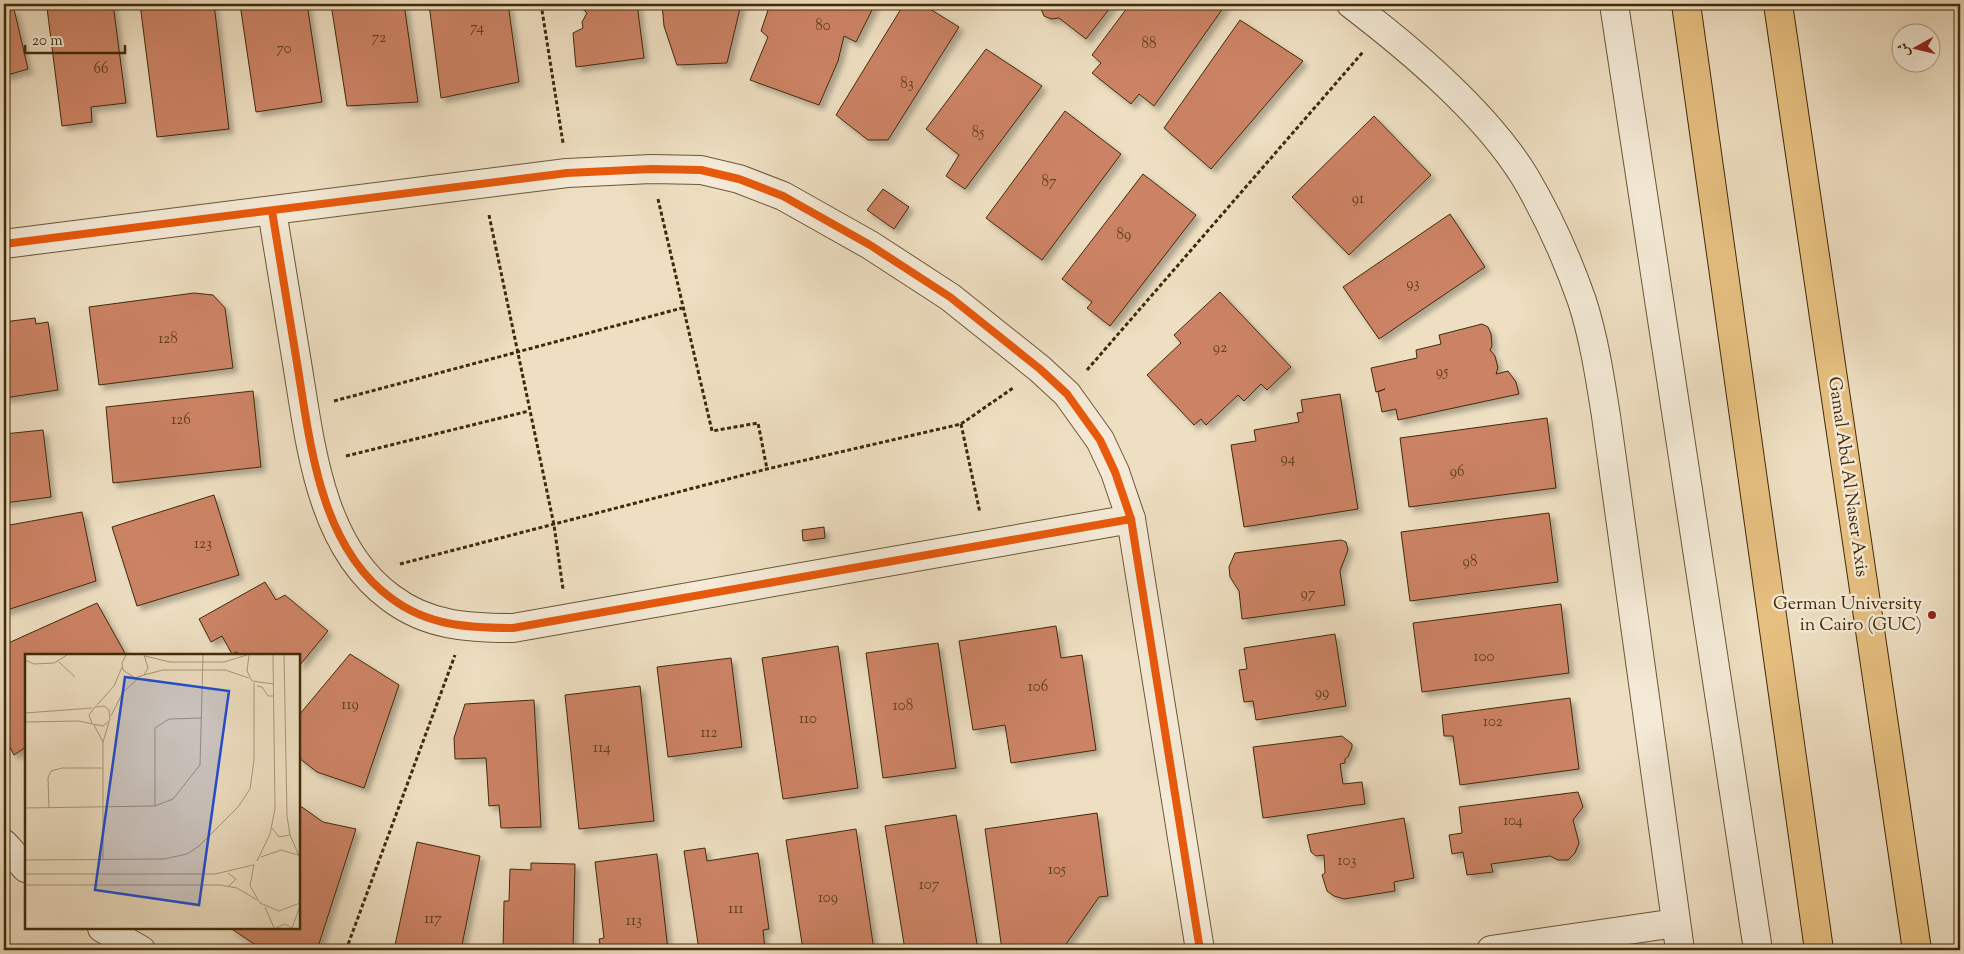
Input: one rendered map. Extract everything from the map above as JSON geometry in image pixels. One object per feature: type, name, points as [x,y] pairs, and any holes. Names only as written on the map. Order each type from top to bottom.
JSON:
[{"type":"main road","points":[[1686,4],[1819,950]]},
{"type":"main road","name":"Gamal Abd Al Naser Axis","points":[[1778,4],[1917,950]]},
{"type":"street","points":[[1351,4],[1383,28],[1436,76],[1489,129],[1524,176],[1556,235],[1582,302],[1598,370],[1606,416],[1680,950]]},
{"type":"street","points":[[1614,4],[1758,950]]},
{"type":"street","points":[[4,244],[567,173],[651,168],[701,170],[739,179],[783,196],[870,245],[950,297],[1040,369],[1067,394],[1100,440],[1115,472],[1131,519],[1200,950]]},
{"type":"street","points":[[272,211],[305,408],[316,463],[329,510],[344,545],[363,574],[391,599],[427,618],[465,628],[514,628],[988,546],[1131,519]]},
{"type":"street","points":[[4,844],[25,867]]},
{"type":"street","points":[[1492,950],[1676,923]]},
{"type":"street","points":[[104,929],[141,950]]},
{"type":"path","points":[[541,4],[567,173]]},
{"type":"path","points":[[1067,394],[1383,28]]},
{"type":"path","points":[[651,168],[712,431],[758,423],[767,469]]},
{"type":"path","points":[[483,183],[554,525],[567,619]]},
{"type":"path","points":[[305,408],[682,308]]},
{"type":"path","points":[[363,574],[767,469],[961,424],[1040,369]]},
{"type":"path","points":[[316,463],[529,411]]},
{"type":"path","points":[[961,424],[988,546]]},
{"type":"path","points":[[346,950],[465,628]]},
{"type":"building","points":[[80,4],[113,4],[126,103],[91,107],[92,122],[62,126],[47,8]]},
{"type":"building","points":[[140,4],[214,4],[229,129],[157,137]]},
{"type":"building","points":[[240,4],[307,4],[322,102],[256,112]]},
{"type":"building","points":[[331,4],[404,4],[418,102],[347,106]]},
{"type":"building","points":[[429,4],[508,4],[519,82],[441,98]]},
{"type":"building","points":[[578,4],[637,4],[644,58],[576,67],[573,33],[583,28],[582,22],[587,13]]},
{"type":"building","points":[[662,4],[741,4],[727,63],[677,65],[664,26]]},
{"type":"building","points":[[770,4],[875,4],[856,42],[844,36],[838,61],[819,105],[750,80],[768,37],[761,31]]},
{"type":"building","points":[[904,4],[922,4],[959,27],[888,140],[868,140],[836,115]]},
{"type":"building","points":[[1039,4],[1113,4],[1086,39],[1059,18],[1051,19],[1044,16]]},
{"type":"building","points":[[1130,4],[1226,4],[1154,106],[1139,94],[1131,104],[1092,73],[1101,63],[1092,55]]},
{"type":"building","points":[[14,9],[28,69],[4,76],[4,10]]},
{"type":"building","points":[[1240,20],[1303,61],[1211,169],[1164,128]]},
{"type":"building","points":[[986,49],[1042,86],[965,189],[946,176],[959,155],[926,129]]},
{"type":"building","points":[[1065,111],[1121,154],[1042,260],[986,218]]},
{"type":"building","points":[[1374,116],[1431,175],[1349,255],[1292,197]]},
{"type":"building","points":[[1143,174],[1196,215],[1110,326],[1087,308],[1092,302],[1062,279]]},
{"type":"building","points":[[883,189],[909,207],[894,229],[867,210]]},
{"type":"building","points":[[1450,214],[1485,267],[1379,339],[1343,287]]},
{"type":"building","points":[[1220,292],[1291,367],[1267,390],[1261,384],[1244,401],[1238,395],[1206,425],[1201,419],[1194,425],[1147,375],[1181,343],[1174,335]]},
{"type":"building","points":[[194,293],[213,295],[225,308],[233,368],[99,385],[89,307]]},
{"type":"building","points":[[35,318],[36,324],[48,322],[58,390],[4,398],[4,322]]},
{"type":"building","points":[[1482,324],[1488,327],[1491,334],[1492,346],[1490,350],[1495,356],[1498,368],[1496,374],[1508,371],[1516,382],[1519,394],[1398,420],[1396,409],[1382,412],[1378,392],[1385,389],[1376,392],[1371,368],[1417,358],[1416,350],[1441,344],[1439,335]]},
{"type":"building","points":[[253,391],[261,467],[113,483],[106,407]]},
{"type":"building","points":[[1340,394],[1358,509],[1244,527],[1231,445],[1256,441],[1254,430],[1299,422],[1297,413],[1303,412],[1301,400]]},
{"type":"building","points":[[1547,418],[1556,488],[1409,507],[1400,438]]},
{"type":"building","points":[[43,430],[51,497],[4,503],[4,434]]},
{"type":"building","points":[[214,495],[239,575],[137,606],[112,527]]},
{"type":"building","points":[[82,512],[96,581],[4,611],[4,526]]},
{"type":"building","points":[[1549,513],[1558,582],[1410,601],[1401,532]]},
{"type":"building","points":[[824,527],[825,538],[803,541],[802,530]]},
{"type":"building","points":[[1341,540],[1346,542],[1348,550],[1340,571],[1345,605],[1242,619],[1239,591],[1230,577],[1229,567],[1235,553]]},
{"type":"building","points":[[265,582],[276,600],[285,595],[328,631],[300,665],[300,654],[239,654],[236,652],[232,654],[222,636],[211,642],[199,619]]},
{"type":"building","points":[[97,603],[125,654],[25,654],[25,748],[14,755],[4,736],[4,645]]},
{"type":"building","points":[[1561,604],[1569,673],[1422,692],[1413,623]]},
{"type":"building","points":[[1056,626],[1061,658],[1082,655],[1096,750],[1011,763],[1005,725],[973,730],[959,641]]},
{"type":"building","points":[[1335,634],[1346,706],[1256,720],[1253,701],[1244,702],[1239,670],[1247,669],[1244,648]]},
{"type":"building","points":[[938,643],[956,768],[883,778],[866,653]]},
{"type":"building","points":[[838,646],[858,788],[783,799],[762,658]]},
{"type":"building","points":[[350,654],[399,685],[364,788],[317,772],[300,759],[300,714]]},
{"type":"building","points":[[731,658],[742,747],[668,757],[657,667]]},
{"type":"building","points":[[640,686],[654,821],[579,829],[565,695]]},
{"type":"building","points":[[1570,698],[1579,769],[1460,785],[1453,736],[1444,736],[1442,715]]},
{"type":"building","points":[[534,700],[541,827],[501,828],[499,805],[489,806],[486,758],[455,759],[454,738],[465,704]]},
{"type":"building","points":[[1342,736],[1352,744],[1345,763],[1340,764],[1343,784],[1362,782],[1365,804],[1263,818],[1253,747]]},
{"type":"building","points":[[1578,792],[1583,807],[1573,820],[1579,843],[1575,853],[1568,860],[1558,860],[1550,856],[1491,864],[1493,872],[1467,875],[1463,852],[1452,854],[1449,835],[1462,833],[1459,807]]},
{"type":"building","points":[[300,806],[323,822],[356,829],[317,950],[268,950],[256,945],[232,929],[300,929]]},
{"type":"building","points":[[1097,813],[1108,896],[1099,897],[1064,947],[1039,950],[1002,950],[985,829]]},
{"type":"building","points":[[956,815],[978,950],[905,950],[885,826]]},
{"type":"building","points":[[1404,818],[1414,878],[1394,882],[1395,891],[1344,899],[1334,896],[1327,891],[1322,875],[1325,873],[1324,855],[1316,856],[1311,852],[1307,835]]},
{"type":"building","points":[[856,829],[874,950],[803,950],[786,840]]},
{"type":"building","points":[[417,842],[480,856],[461,950],[394,950]]},
{"type":"building","points":[[705,848],[707,861],[758,853],[769,929],[763,930],[765,949],[775,948],[775,950],[699,950],[684,851]]},
{"type":"building","points":[[657,854],[668,950],[601,950],[599,939],[604,938],[595,862]]},
{"type":"building","points":[[531,863],[575,864],[573,950],[503,950],[504,901],[509,901],[510,869],[531,870]]},
{"type":"cycle path","points":[[4,244],[567,173],[651,169],[701,170],[739,179],[783,196],[870,245],[950,297],[1040,369],[1067,394],[1100,440],[1115,472],[1131,519],[1200,950]]},
{"type":"cycle path","points":[[272,211],[306,422],[321,488],[333,520],[347,550],[367,576],[391,598],[405,607],[434,620],[465,626],[513,628],[1131,519]]},
{"type":"place","name":"German University in Cairo (GUC)","points":[[1932,615]]}]
